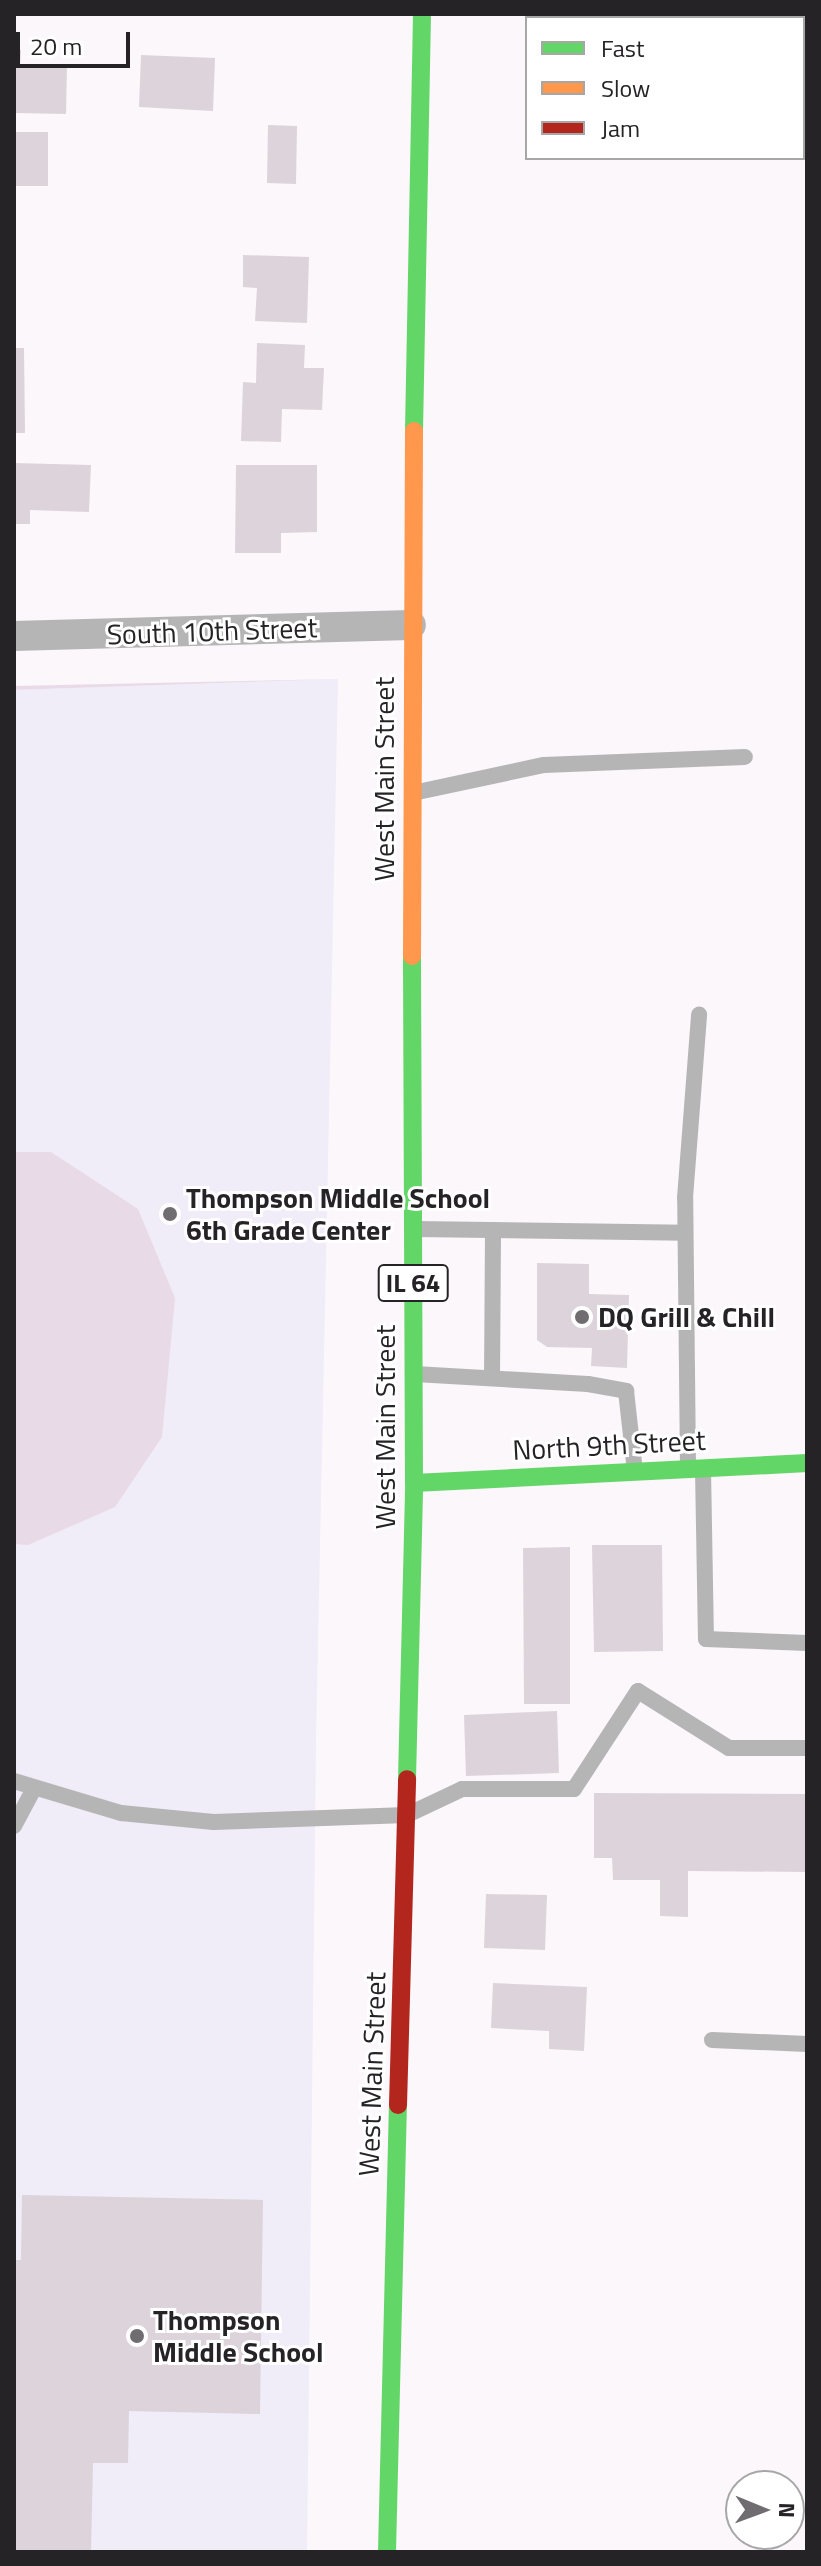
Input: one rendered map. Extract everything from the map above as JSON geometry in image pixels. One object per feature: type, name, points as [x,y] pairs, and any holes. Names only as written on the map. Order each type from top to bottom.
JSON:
[{"type":"main road","name":"West Main Street","points":[[387,2552],[414,1483],[411,625],[422,14]]},
{"type":"main road","name":"North 9th Street","points":[[414,1483],[807,1463]]},
{"type":"street","name":"South 10th Street","points":[[14,636],[411,625]]},
{"type":"lane","points":[[412,794],[544,765],[745,757]]},
{"type":"lane","points":[[699,1015],[685,1233],[706,1639],[807,1643]]},
{"type":"lane","points":[[413,1229],[685,1233]]},
{"type":"lane","points":[[492,1378],[493,1231]]},
{"type":"lane","points":[[414,1374],[626,1391],[635,1471]]},
{"type":"lane","points":[[14,1781],[33,1791],[121,1813],[214,1822],[407,1815],[462,1789],[574,1789],[638,1691],[729,1748],[807,1748]]},
{"type":"lane","points":[[14,1826],[33,1791]]},
{"type":"lane","points":[[712,2040],[807,2044]]},
{"type":"shaded area","name":"Thompson Middle School 6th Grade Center","points":[[338,679],[316,1737],[307,2552],[14,2552],[14,690]]},
{"type":"shaded area","points":[[338,679],[14,690],[14,686]]},
{"type":"shaded area","points":[[14,1152],[51,1152],[138,1209],[175,1298],[162,1437],[115,1507],[28,1545],[14,1544]]},
{"type":"building","points":[[528,14],[678,14],[603,16]]},
{"type":"building","points":[[14,50],[21,50],[20,66],[67,67],[66,114],[14,113]]},
{"type":"building","points":[[141,55],[215,58],[213,111],[139,107]]},
{"type":"building","points":[[268,125],[297,126],[296,184],[267,183]]},
{"type":"building","points":[[14,132],[48,132],[48,186],[14,186]]},
{"type":"building","points":[[243,255],[309,257],[307,323],[255,321],[257,288],[243,287]]},
{"type":"building","points":[[257,343],[305,345],[304,368],[324,368],[322,410],[282,409],[281,442],[241,441],[243,382],[256,383]]},
{"type":"building","points":[[14,348],[24,348],[25,433],[14,433]]},
{"type":"building","points":[[14,463],[91,465],[89,512],[30,510],[30,524],[14,524]]},
{"type":"building","points":[[236,465],[317,465],[317,532],[281,533],[281,553],[235,553]]},
{"type":"building","name":"DQ Grill & Chill","points":[[537,1263],[589,1264],[589,1294],[629,1295],[627,1368],[591,1366],[592,1348],[547,1347],[537,1340]]},
{"type":"building","points":[[592,1545],[662,1545],[663,1651],[594,1652]]},
{"type":"building","points":[[570,1547],[570,1704],[524,1704],[523,1548]]},
{"type":"building","points":[[557,1711],[559,1773],[466,1776],[464,1715]]},
{"type":"building","points":[[594,1793],[807,1794],[807,1872],[688,1871],[688,1917],[660,1916],[660,1880],[613,1880],[612,1858],[594,1858]]},
{"type":"building","points":[[486,1894],[547,1895],[545,1950],[484,1948]]},
{"type":"building","points":[[493,1983],[587,1987],[584,2051],[549,2049],[549,2031],[491,2028]]},
{"type":"building","name":"Thompson Middle School","points":[[22,2195],[263,2200],[260,2414],[129,2411],[128,2463],[93,2463],[91,2552],[14,2552],[14,2260],[21,2260]]},
{"type":"traffic: fast","points":[[414,431],[422,14]]},
{"type":"traffic: fast","points":[[407,1779],[414,1483],[412,956]]},
{"type":"traffic: fast","points":[[414,1483],[807,1463]]},
{"type":"traffic: fast","points":[[387,2552],[398,2105]]},
{"type":"traffic: slow","points":[[412,956],[414,431]]},
{"type":"traffic: jam","points":[[398,2105],[407,1779]]},
{"type":"place","name":"Thompson Middle School 6th Grade Center","points":[[170,1214]]},
{"type":"place","name":"DQ Grill & Chill","points":[[582,1317]]},
{"type":"place","name":"Thompson Middle School","points":[[137,2336]]}]
